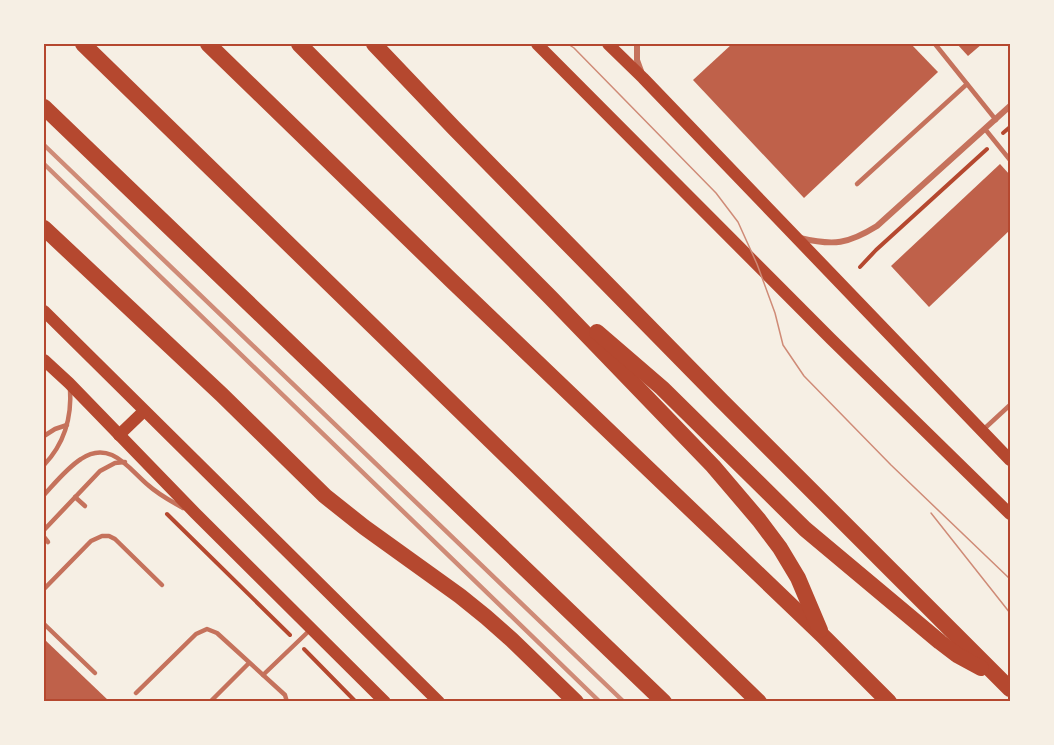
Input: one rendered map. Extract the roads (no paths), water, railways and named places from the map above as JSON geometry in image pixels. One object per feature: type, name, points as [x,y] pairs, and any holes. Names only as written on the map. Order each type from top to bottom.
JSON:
[{"type":"highway","points":[[83,44],[759,702]]},
{"type":"highway","points":[[208,44],[460,290],[823,636],[889,702]]},
{"type":"highway","points":[[298,44],[689,440],[759,520],[780,548],[798,578],[823,636]]},
{"type":"highway","points":[[374,44],[714,393],[1011,689]]},
{"type":"highway","points":[[44,107],[664,702]]},
{"type":"highway","points":[[44,228],[222,394],[325,496],[486,617],[576,702]]},
{"type":"highway","points":[[551,298],[662,388],[778,503],[833,553],[957,655],[995,674]]},
{"type":"main road","points":[[537,44],[831,339],[1011,514]]},
{"type":"main road","points":[[608,44],[1011,459]]},
{"type":"main road","points":[[44,311],[439,702]]},
{"type":"main road","points":[[44,360],[385,702]]},
{"type":"main road","points":[[119,435],[144,411]]},
{"type":"street","points":[[637,44],[643,78]]},
{"type":"street","points":[[795,237],[816,242],[836,243],[857,238],[877,226],[1011,106]]},
{"type":"lane","points":[[935,44],[996,120]]},
{"type":"lane","points":[[857,183],[967,84]]},
{"type":"lane","points":[[985,129],[1011,160]]},
{"type":"lane","points":[[44,465],[58,447],[67,425],[70,404],[69,383]]},
{"type":"lane","points":[[982,430],[1011,405]]},
{"type":"lane","points":[[44,436],[67,425]]},
{"type":"lane","points":[[44,495],[83,457],[93,453],[104,453],[125,462],[147,485],[167,500],[195,513]]},
{"type":"lane","points":[[44,530],[100,471],[107,466],[125,462]]},
{"type":"lane","points":[[75,497],[85,506]]},
{"type":"lane","points":[[44,589],[91,541],[102,536],[115,539],[162,585]]},
{"type":"lane","points":[[44,537],[48,542]]},
{"type":"lane","points":[[44,624],[95,673]]},
{"type":"lane","points":[[136,693],[201,630],[207,629],[217,633],[285,695],[287,702]]},
{"type":"lane","points":[[263,675],[311,629]]},
{"type":"lane","points":[[210,702],[249,663]]},
{"type":"tram line","points":[[568,44],[716,193],[738,222],[775,313],[783,345],[804,376],[891,465],[1010,579]]},
{"type":"tram line","points":[[931,513],[1010,613]]},
{"type":"railway","points":[[44,145],[624,702]]},
{"type":"railway","points":[[44,164],[600,702]]}]
